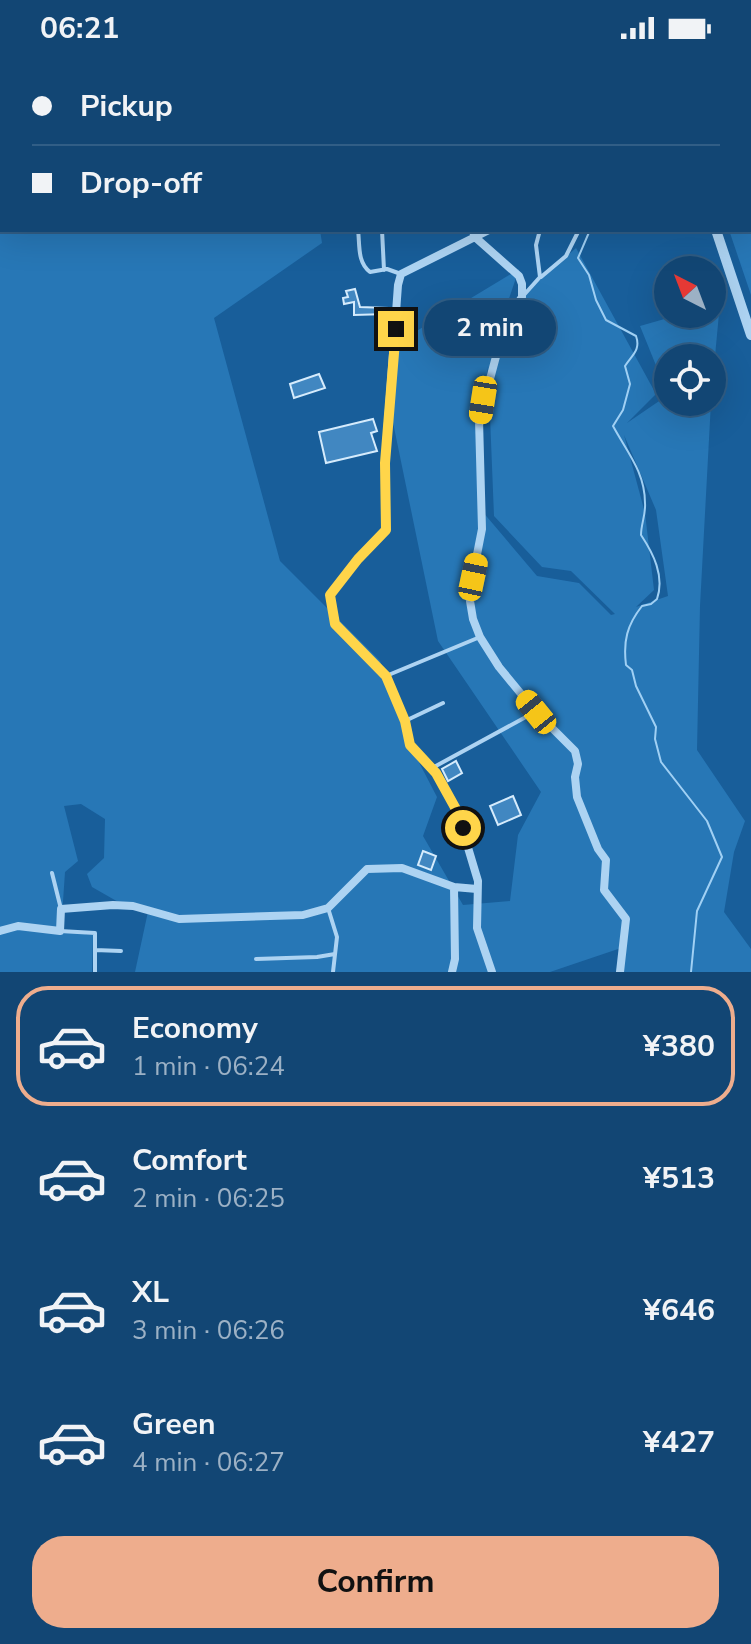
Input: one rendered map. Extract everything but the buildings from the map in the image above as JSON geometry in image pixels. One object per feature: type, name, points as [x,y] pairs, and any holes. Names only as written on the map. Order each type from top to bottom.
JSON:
[{"type":"street","points":[[717,232],[751,335]]},
{"type":"street","points":[[492,972],[477,928],[476,869],[457,811],[432,768],[410,745],[405,721],[386,676],[335,624],[330,595],[386,530],[385,463],[401,274],[474,234],[519,276],[522,297],[505,323],[479,420],[482,529],[469,595],[473,619],[480,637],[499,667],[536,712],[575,751],[578,764],[575,777],[577,797],[598,849],[606,860],[604,890],[626,919],[620,972]]},
{"type":"street","points":[[0,931],[18,926],[60,931],[61,909],[113,905],[133,906],[179,919],[303,915],[328,908],[367,869],[402,868],[454,887],[477,889]]},
{"type":"street","points":[[452,972],[455,959],[454,887]]},
{"type":"lane","points":[[358,232],[364,267],[370,272],[384,270],[401,274]]},
{"type":"lane","points":[[382,232],[384,270]]},
{"type":"lane","points":[[539,232],[536,245],[540,277]]},
{"type":"lane","points":[[522,297],[566,256],[578,232]]},
{"type":"lane","points":[[386,676],[480,637]]},
{"type":"lane","points":[[405,721],[443,703]]},
{"type":"lane","points":[[432,768],[536,712]]},
{"type":"lane","points":[[52,873],[61,909]]},
{"type":"lane","points":[[328,908],[337,937],[333,972]]},
{"type":"lane","points":[[60,931],[95,933],[95,972]]},
{"type":"lane","points":[[95,950],[121,951]]},
{"type":"lane","points":[[256,959],[335,954]]},
{"type":"shaded area","points":[[0,232],[320,232],[322,243],[214,318],[280,561],[380,661],[405,721],[410,745],[437,797],[423,836],[463,905],[510,901],[518,835],[541,792],[438,641],[390,408],[400,341],[519,269],[491,352],[525,293],[576,248],[654,390],[654,396],[627,423],[654,405],[654,416],[710,416],[700,606],[697,750],[745,821],[734,852],[724,912],[751,949],[751,972],[616,972],[621,948],[550,972],[135,972],[149,907],[120,903],[92,887],[87,874],[104,858],[105,819],[81,804],[64,806],[78,861],[65,872],[61,931],[93,935],[92,972],[0,972]],"holes":[[[488,366],[494,516],[542,567],[571,571],[615,614],[611,615],[579,583],[537,576],[482,511],[480,453]],[[624,435],[656,510],[668,596],[636,607],[654,590],[645,513]]]},
{"type":"shaded area","points":[[730,232],[751,232],[751,295]]},
{"type":"shaded area","points":[[654,322],[654,328],[718,328],[716,344],[654,344],[654,360],[640,326]]},
{"type":"waterway","points":[[589,232],[578,258],[589,275],[596,300],[606,320],[636,336],[635,352],[625,366],[630,384],[623,410],[613,426],[642,482],[645,507],[641,535],[653,557],[660,582],[657,599],[642,606],[630,627],[625,648],[626,665],[632,670],[636,686],[656,727],[655,739],[661,762],[707,821],[722,857],[697,911],[691,972]]},
{"type":"route","points":[[396,329],[385,463],[386,530],[330,595],[335,624],[386,676],[405,721],[410,745],[436,773],[463,828]]}]
